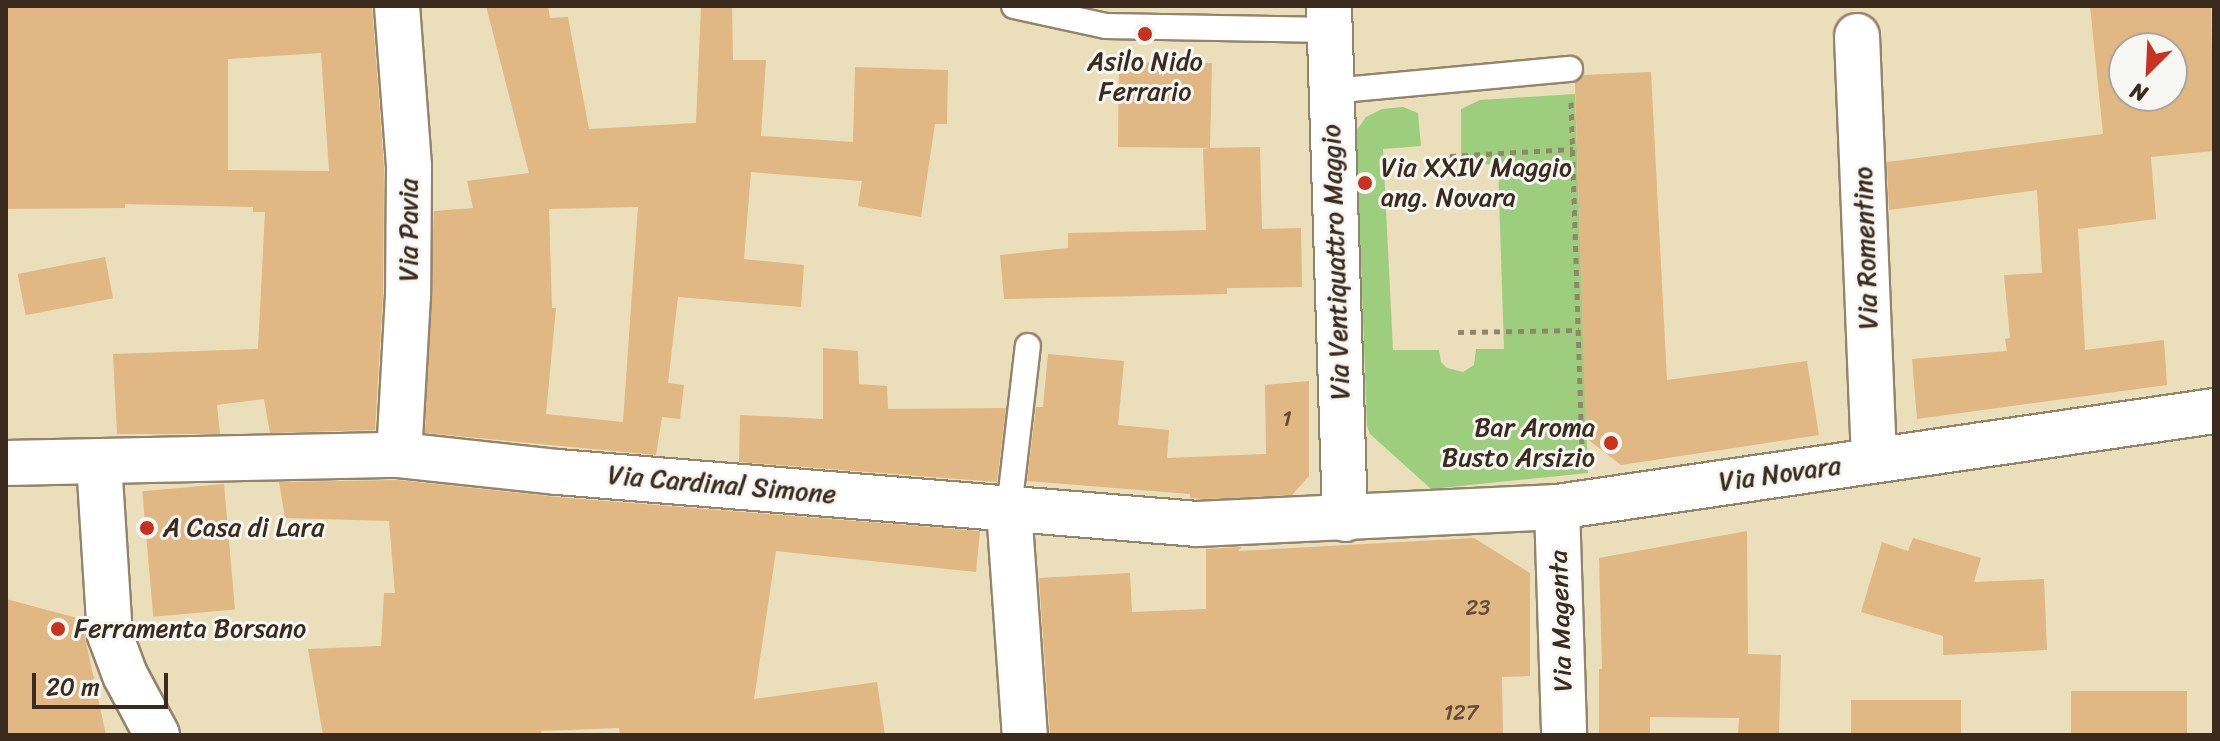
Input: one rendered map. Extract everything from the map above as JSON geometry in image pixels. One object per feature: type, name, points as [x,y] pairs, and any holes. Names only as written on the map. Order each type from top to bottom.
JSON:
[{"type":"street","name":"Via Pavia","points":[[397,6],[409,167],[408,295],[399,455]]},
{"type":"street","name":"Via Ventiquattro Maggio","points":[[1330,18],[1345,519]]},
{"type":"street","name":"Via Romentino","points":[[1857,36],[1874,460]]},
{"type":"street","name":"Via Novara","points":[[1345,519],[1557,507],[2214,411]]},
{"type":"street","name":"Via Cardinal Simone","points":[[6,463],[399,455],[558,472],[1198,524],[1345,519]]},
{"type":"street","points":[[99,462],[110,635],[125,675],[157,735]]},
{"type":"street","name":"Via Magenta","points":[[1557,507],[1564,735]]},
{"type":"street","points":[[1009,509],[1025,735]]},
{"type":"lane","points":[[1014,6],[1106,26],[1330,18]]},
{"type":"lane","points":[[1331,91],[1570,69]]},
{"type":"lane","points":[[1009,509],[1028,346]]},
{"type":"path","points":[[1570,69],[1583,467]]},
{"type":"path","points":[[1450,156],[1573,149]]},
{"type":"path","points":[[1458,332],[1579,330]]},
{"type":"green space","points":[[1575,94],[1588,473],[1431,489],[1370,434],[1367,426],[1356,131],[1366,117],[1382,109],[1403,107],[1418,113],[1421,146],[1383,149],[1393,350],[1439,350],[1441,362],[1447,368],[1463,372],[1474,365],[1476,349],[1504,349],[1498,164],[1461,165],[1461,109],[1480,100]]},
{"type":"building","points":[[6,6],[372,6],[384,168],[383,294],[375,430],[270,433],[264,399],[217,405],[220,434],[117,434],[113,354],[258,349],[265,212],[253,212],[253,207],[125,204],[125,208],[6,209]],"holes":[[[321,53],[329,171],[228,170],[228,59]]]},
{"type":"building","points":[[486,6],[548,6],[550,18],[568,17],[589,129],[696,123],[701,6],[732,6],[733,60],[766,60],[761,136],[853,142],[855,67],[948,70],[947,124],[935,124],[921,217],[858,206],[862,181],[751,172],[744,259],[804,265],[801,307],[678,297],[668,383],[684,385],[680,419],[662,417],[656,455],[425,433],[434,211],[473,208],[467,181],[529,173]],"holes":[[[638,207],[623,422],[546,414],[556,308],[552,308],[549,209]]]},
{"type":"building","points":[[2090,6],[2211,6],[2214,151],[2151,157],[2156,219],[2078,229],[2085,350],[2164,340],[2167,385],[1917,419],[1912,359],[2007,351],[2005,339],[2010,338],[2004,275],[2042,273],[2037,190],[1889,210],[1887,162],[2103,134]]},
{"type":"building","points":[[1119,62],[1212,63],[1210,148],[1260,147],[1262,229],[1301,228],[1302,287],[1227,288],[1227,294],[1004,299],[1000,255],[1068,248],[1068,233],[1206,230],[1203,149],[1208,148],[1118,147]]},
{"type":"building","points":[[1651,72],[1667,380],[1807,361],[1819,435],[1621,465],[1586,438],[1575,83],[1584,75]]},
{"type":"building","points":[[105,257],[113,298],[26,315],[18,274]]},
{"type":"building","points":[[823,348],[858,351],[859,384],[887,386],[888,409],[1006,408],[997,482],[739,462],[740,415],[823,419]]},
{"type":"building","points":[[1048,354],[1124,361],[1118,425],[1169,430],[1167,458],[1266,454],[1265,385],[1309,381],[1309,476],[1292,495],[1205,499],[1190,498],[1190,494],[1027,481],[1036,407],[1043,407]]},
{"type":"building","points":[[398,480],[556,497],[980,531],[976,572],[776,551],[754,699],[877,682],[885,735],[620,735],[619,728],[541,731],[542,735],[323,735],[308,649],[381,646],[384,593],[395,593],[389,521],[285,518],[279,482]]},
{"type":"building","points":[[224,484],[235,610],[153,617],[142,491]]},
{"type":"building","points":[[1747,531],[1748,654],[1781,655],[1779,735],[1738,735],[1739,718],[1650,717],[1650,735],[1599,735],[1599,669],[1602,669],[1599,558]]},
{"type":"building","points":[[1474,538],[1530,573],[1530,676],[1502,677],[1503,735],[1050,735],[1039,578],[1130,573],[1132,612],[1206,609],[1206,549],[1242,547],[1238,551]]},
{"type":"building","points":[[1913,538],[1981,558],[1974,582],[2044,579],[2047,650],[1943,655],[1943,636],[1861,612],[1882,542],[1908,551]]},
{"type":"building","points":[[6,599],[81,619],[106,735],[6,735]]},
{"type":"building","points":[[2071,691],[2187,691],[2187,735],[2071,735]]},
{"type":"building","points":[[1851,700],[1961,700],[1961,735],[1851,735]]},
{"type":"place","name":"Asilo Nido Ferrario","points":[[1145,34]]},
{"type":"place","name":"Via XXIV Maggio ang. Novara","points":[[1365,183]]},
{"type":"place","name":"Bar Aroma Busto Arsizio","points":[[1611,443]]},
{"type":"place","name":"A Casa di Lara","points":[[147,528]]},
{"type":"place","name":"Ferramenta Borsano","points":[[58,629]]}]
